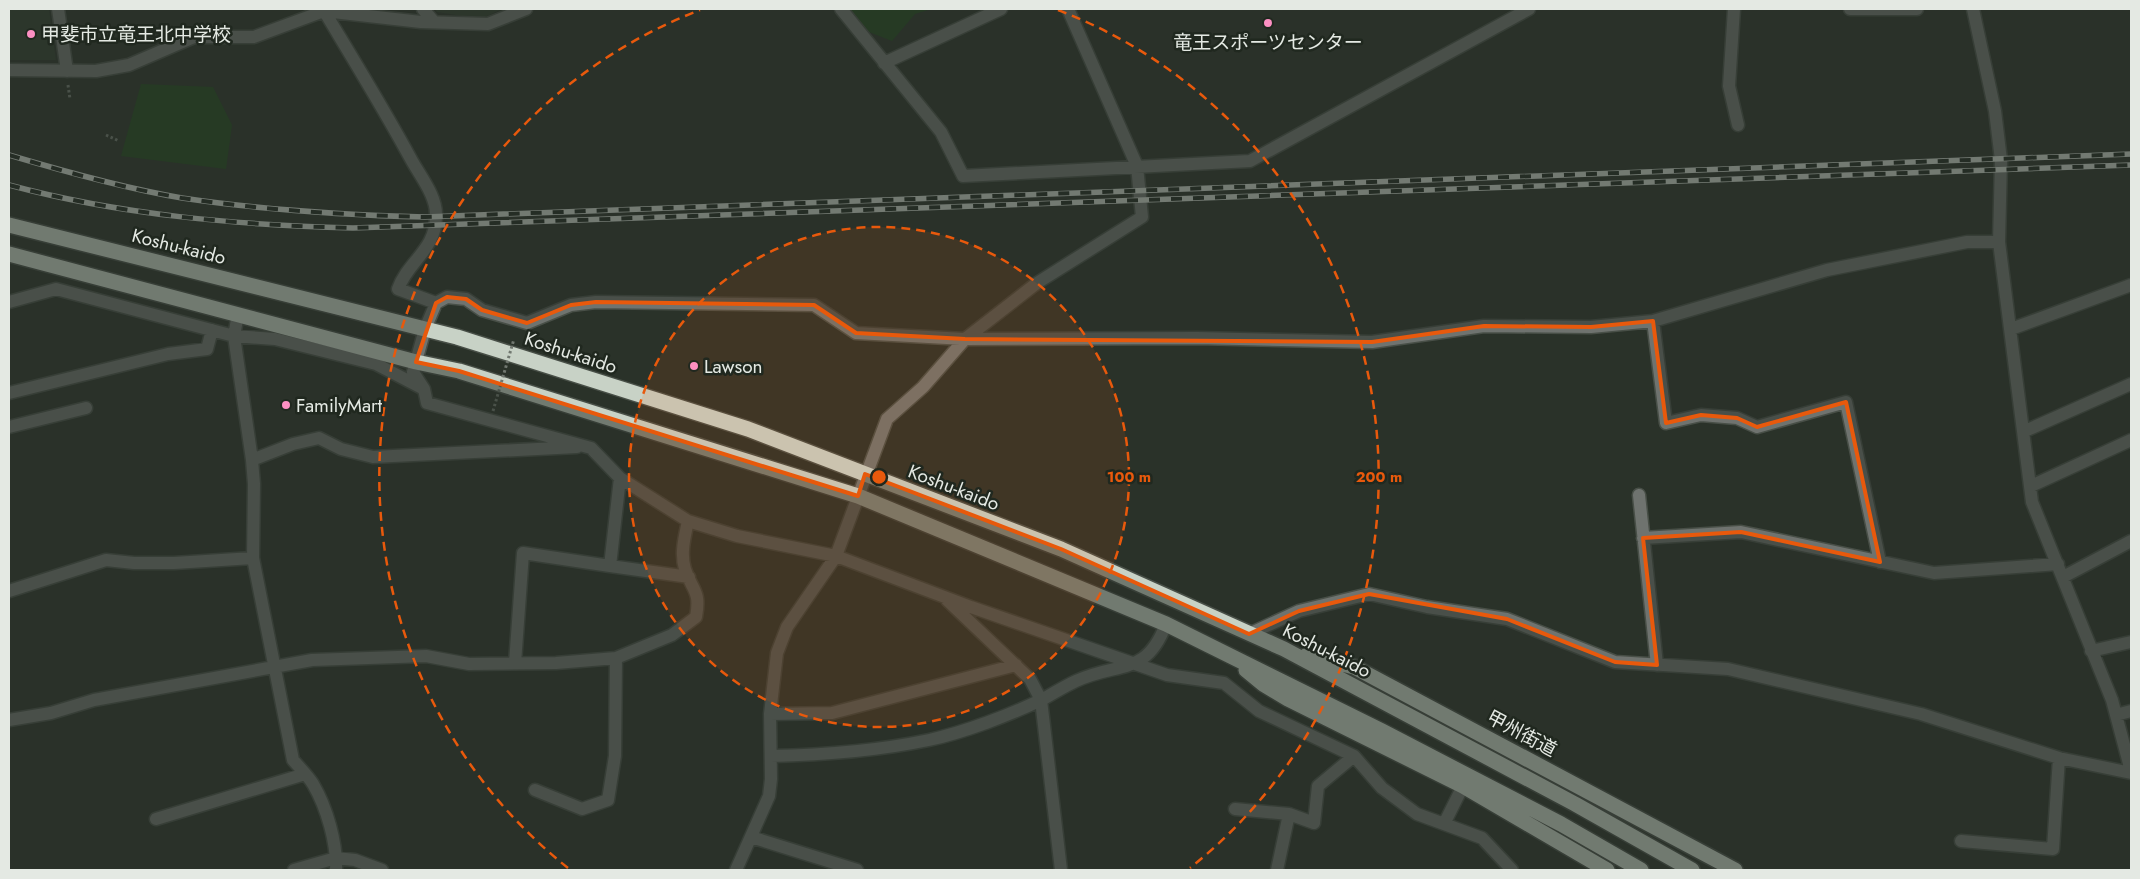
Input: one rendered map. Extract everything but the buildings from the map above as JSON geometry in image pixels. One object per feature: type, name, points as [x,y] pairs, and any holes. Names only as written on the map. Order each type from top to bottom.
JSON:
[{"type":"highway","name":"Koshu-kaido","points":[[9,225],[457,337],[748,429],[1062,549],[1284,649],[1575,804],[1692,870]]},
{"type":"highway","points":[[9,254],[416,362],[459,371],[858,496],[1166,624],[1561,824],[1641,870]]},
{"type":"highway","name":"甲州街道","points":[[1284,649],[1354,667],[1735,870]]},
{"type":"highway","points":[[1226,653],[1263,684],[1288,699],[1463,786],[1607,870]]},
{"type":"street","points":[[58,9],[67,71]]},
{"type":"street","points":[[423,9],[434,22]]},
{"type":"street","points":[[9,70],[96,71],[128,65],[194,37],[254,37],[323,10],[434,22],[488,24],[526,9]]},
{"type":"street","points":[[841,9],[941,132],[963,176],[1250,160],[1529,9]]},
{"type":"street","points":[[884,63],[1001,9]]},
{"type":"street","points":[[736,870],[769,796],[771,756],[770,714],[777,653],[788,627],[836,556],[865,474],[888,419],[922,386],[965,338],[1037,283],[1142,217],[1137,166],[1068,9]]},
{"type":"street","points":[[1734,9],[1729,86],[1738,125]]},
{"type":"street","points":[[1850,9],[1917,9]]},
{"type":"street","points":[[1249,634],[1299,611],[1369,594],[1427,607],[1507,620],[1615,662],[1737,671],[1921,714],[2059,758],[2131,772],[2112,700],[2032,502],[2025,431],[1998,242],[2001,160],[1995,111],[1973,9]]},
{"type":"street","points":[[323,10],[391,122],[433,198],[436,216],[429,246],[403,277],[398,290],[436,303]]},
{"type":"street","points":[[1512,870],[1482,838],[1416,814],[1382,788],[1354,756],[1259,711],[1224,683],[1167,675],[836,556],[737,536],[688,521],[620,478],[592,448],[427,403],[424,389],[413,372],[425,329],[436,303],[447,297],[466,300],[482,310],[527,323],[571,305],[596,302],[814,305],[856,333],[965,338],[1197,338],[1372,342],[1484,326],[1591,327],[1654,321],[1827,270],[1967,242],[1998,242]]},
{"type":"street","points":[[2010,329],[2131,285]]},
{"type":"street","points":[[9,302],[56,289],[234,336],[275,339],[376,364],[424,389]]},
{"type":"street","points":[[238,314],[234,336],[254,484],[253,558],[294,760],[313,784],[325,813],[336,864]]},
{"type":"street","points":[[1654,321],[1666,423],[1701,415],[1737,418],[1757,427],[1846,402],[1880,562]]},
{"type":"street","points":[[9,393],[168,354],[207,348],[212,330]]},
{"type":"street","points":[[2025,431],[2131,384]]},
{"type":"street","points":[[9,427],[86,408]]},
{"type":"street","points":[[252,460],[292,444],[319,438],[340,449],[373,457],[587,446]]},
{"type":"street","points":[[2031,486],[2131,440]]},
{"type":"street","points":[[610,566],[620,478]]},
{"type":"street","points":[[1639,495],[1657,665]]},
{"type":"street","points":[[9,720],[51,713],[94,700],[312,660],[426,656],[469,664],[556,663],[616,658],[672,635],[696,617],[699,601],[685,568],[683,550],[688,521]]},
{"type":"street","points":[[1643,538],[1740,532],[1934,573],[2058,564]]},
{"type":"street","points":[[2063,577],[2131,541]]},
{"type":"street","points":[[516,663],[523,553],[690,577]]},
{"type":"street","points":[[9,591],[106,560],[134,564],[253,558]]},
{"type":"street","points":[[943,596],[1030,679],[1041,700],[1061,870]]},
{"type":"street","points":[[771,756],[836,754],[930,740],[990,720],[1041,700],[1078,680],[1138,664],[1161,639],[1166,624]]},
{"type":"street","points":[[2091,650],[2131,642]]},
{"type":"street","points":[[535,790],[582,809],[608,800],[615,756],[616,658]]},
{"type":"street","points":[[770,714],[832,713],[1016,666]]},
{"type":"street","points":[[2116,715],[2131,711]]},
{"type":"street","points":[[1236,809],[1289,814],[1314,823],[1318,786],[1354,756]]},
{"type":"street","points":[[1960,841],[2053,849],[2059,758]]},
{"type":"street","points":[[156,819],[305,774]]},
{"type":"street","points":[[1444,824],[1463,786]]},
{"type":"street","points":[[1277,870],[1289,814]]},
{"type":"street","points":[[751,837],[857,870]]},
{"type":"street","points":[[294,870],[355,860],[382,870]]},
{"type":"path","points":[[106,135],[120,141]]},
{"type":"path","points":[[493,411],[514,338]]},
{"type":"highlighted area","points":[[447,297],[466,299],[482,310],[527,323],[571,305],[596,302],[814,305],[856,333],[965,339],[1372,342],[1484,326],[1591,327],[1653,321],[1666,423],[1701,415],[1737,418],[1757,427],[1846,402],[1880,562],[1741,532],[1643,538],[1657,665],[1615,662],[1507,619],[1369,594],[1299,611],[1249,634],[1061,549],[865,474],[858,496],[459,371],[416,362],[436,303]]},
{"type":"shaded area","name":"甲斐市立竜王北中学校","points":[[9,9],[49,9],[56,60],[9,60]]},
{"type":"shaded area","points":[[435,9],[502,9],[481,19],[437,12]]},
{"type":"green space","points":[[848,9],[931,9],[915,14],[892,41],[864,30]]},
{"type":"green space","points":[[141,84],[213,87],[232,125],[226,169],[121,156]]},
{"type":"railway","points":[[9,155],[95,179],[182,198],[304,211],[425,217],[2131,154]]},
{"type":"railway","points":[[9,185],[93,204],[180,217],[310,227],[353,228],[2131,165]]},
{"type":"place","name":"竜王スポーツセンター","points":[[1268,23]]},
{"type":"place","name":"甲斐市立竜王北中学校","points":[[31,34]]},
{"type":"place","name":"Lawson","points":[[694,366]]},
{"type":"place","name":"FamilyMart","points":[[286,405]]}]
